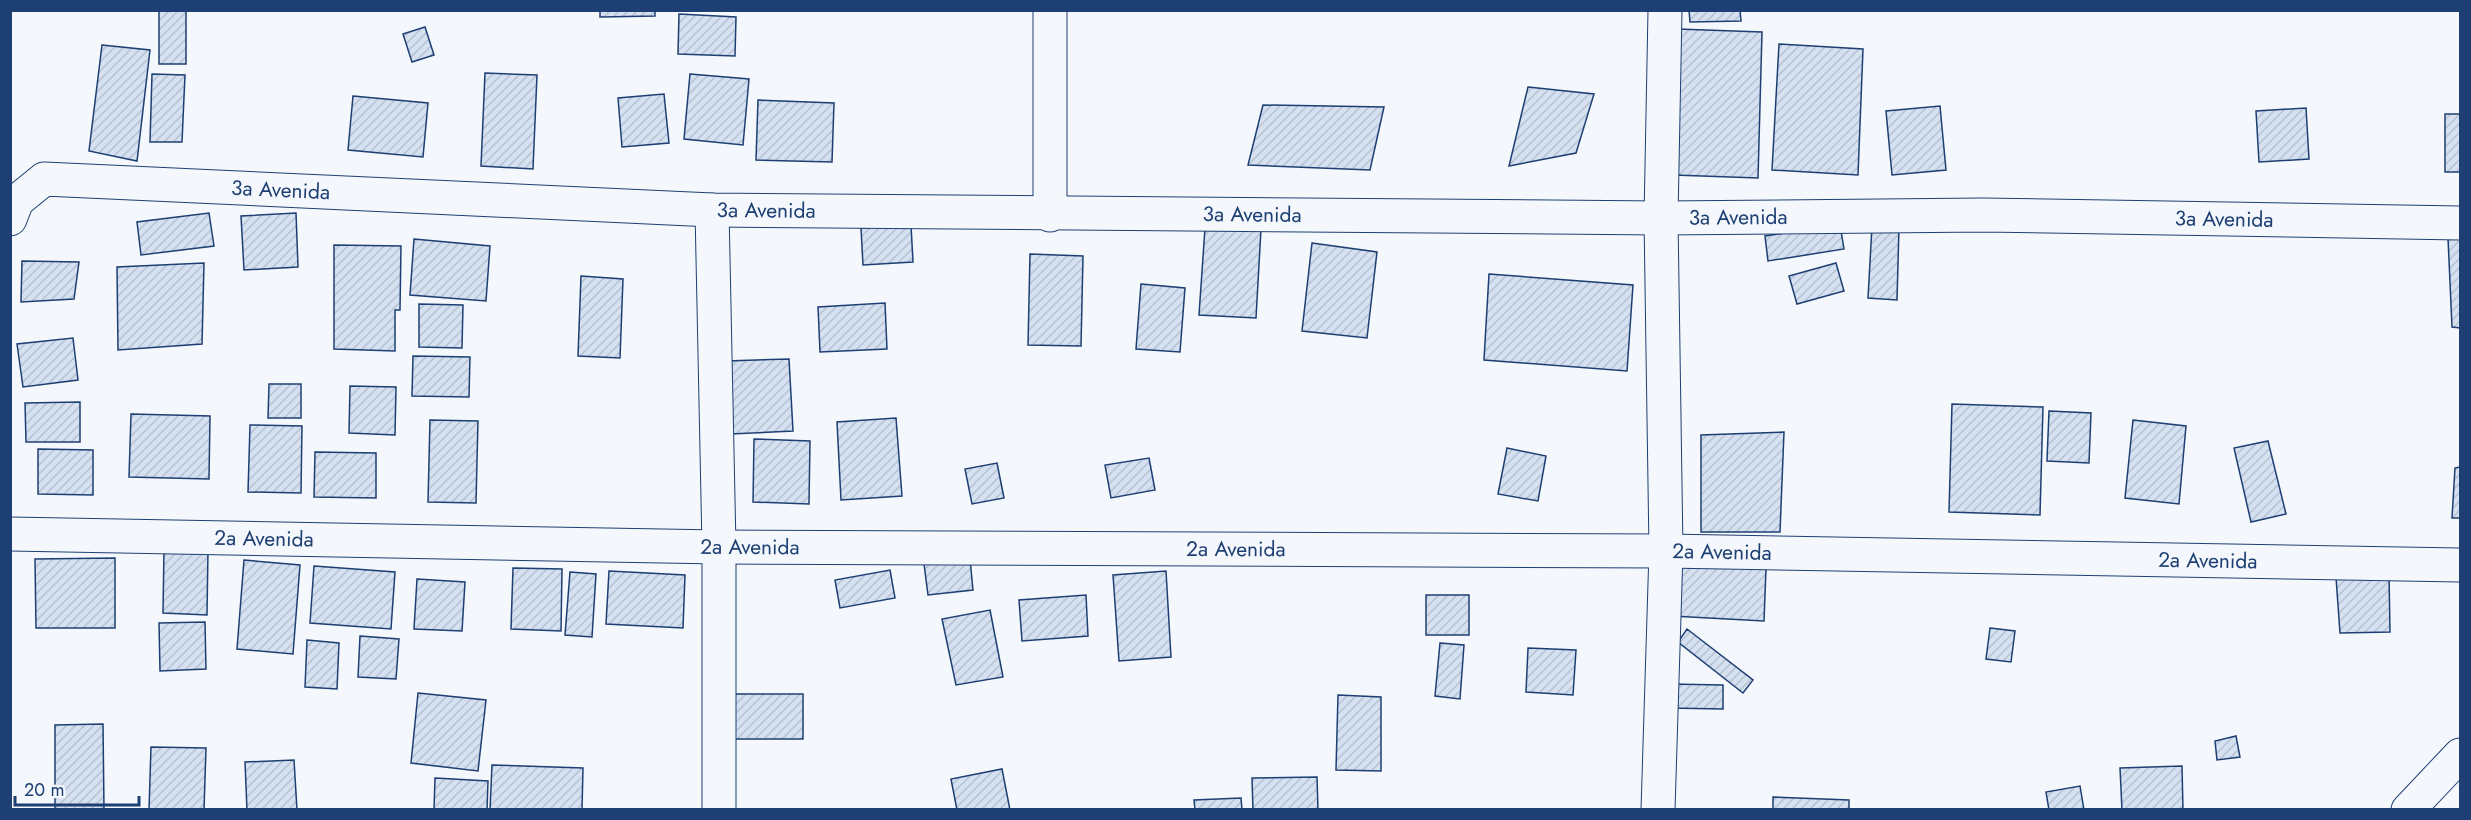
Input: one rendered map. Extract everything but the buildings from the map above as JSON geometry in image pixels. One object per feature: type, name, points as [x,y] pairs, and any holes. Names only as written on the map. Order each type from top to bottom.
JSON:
[{"type":"street","points":[[1050,10],[1050,215]]},
{"type":"street","points":[[1658,810],[1666,550],[1661,218],[1665,10]]},
{"type":"street","name":"3a Avenida","points":[[10,219],[17,201],[44,179],[712,210],[1050,215],[1661,218],[1983,215],[2460,223]]},
{"type":"street","points":[[712,210],[719,547],[719,810]]},
{"type":"street","name":"2a Avenida","points":[[10,534],[719,547],[1666,550],[2460,565]]},
{"type":"street","points":[[2408,810],[2460,755]]}]
